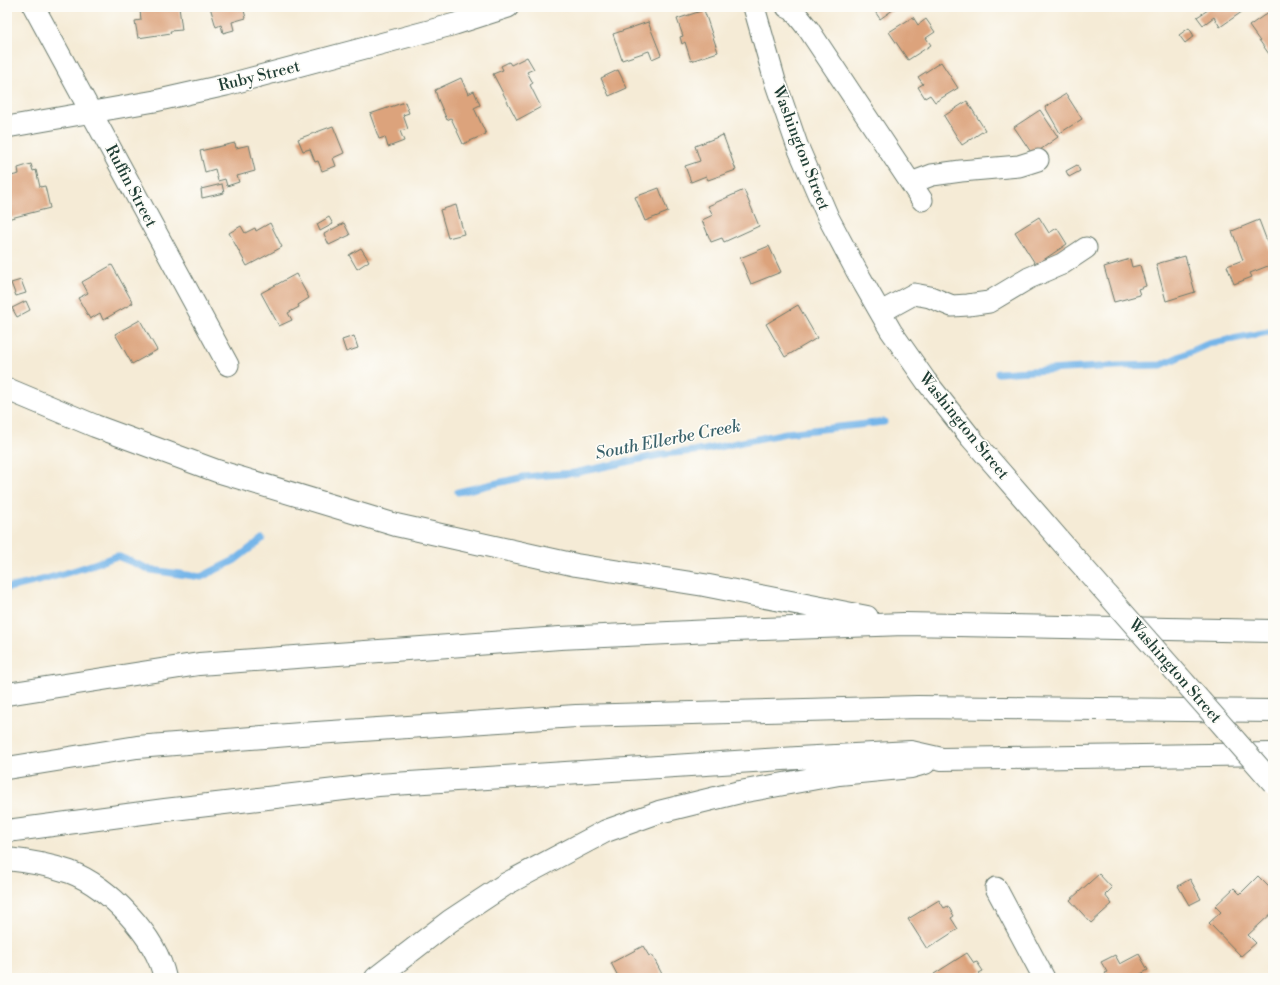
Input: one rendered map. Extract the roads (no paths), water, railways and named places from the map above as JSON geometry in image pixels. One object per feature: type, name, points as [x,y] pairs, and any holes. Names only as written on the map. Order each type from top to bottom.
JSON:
[{"type":"highway","points":[[7,389],[95,426],[217,471],[396,525],[576,565],[704,585],[904,624]]},
{"type":"highway","points":[[7,694],[199,664],[560,638],[904,624],[1273,630]]},
{"type":"highway","points":[[7,768],[137,747],[301,734],[576,716],[918,707],[1273,711]]},
{"type":"highway","points":[[7,831],[165,810],[378,785],[798,758],[911,752],[942,759],[1273,754]]},
{"type":"highway","points":[[376,978],[450,921],[506,884],[606,831],[659,812],[740,792],[839,774],[911,767],[942,759]]},
{"type":"highway","points":[[7,859],[30,861],[70,872],[88,881],[107,895],[128,914],[142,931],[154,951],[165,978]]},
{"type":"street","name":"Ruffin Street","points":[[34,7],[228,365]]},
{"type":"street","name":"Ruby Street","points":[[7,127],[155,100],[261,76],[455,24],[508,7]]},
{"type":"street","name":"Washington Street","points":[[754,7],[775,81],[798,145],[828,217],[891,331],[926,381],[971,438],[1273,783]]},
{"type":"street","points":[[787,7],[793,10],[809,30],[922,200]]},
{"type":"street","points":[[911,183],[932,175],[1019,166],[1038,160]]},
{"type":"street","points":[[880,312],[914,294],[930,297],[952,306],[988,302],[1029,278],[1062,264],[1086,248]]},
{"type":"street","points":[[996,888],[1044,978]]},
{"type":"waterway","name":"South Ellerbe Creek","points":[[998,373],[1161,365],[1208,344],[1273,331]]},
{"type":"waterway","name":"South Ellerbe Creek","points":[[458,492],[524,477],[574,473],[664,454],[704,450],[786,433],[884,422]]},
{"type":"waterway","name":"South Ellerbe Creek","points":[[7,588],[63,574],[117,556],[151,570],[201,577],[235,560],[262,539]]}]
